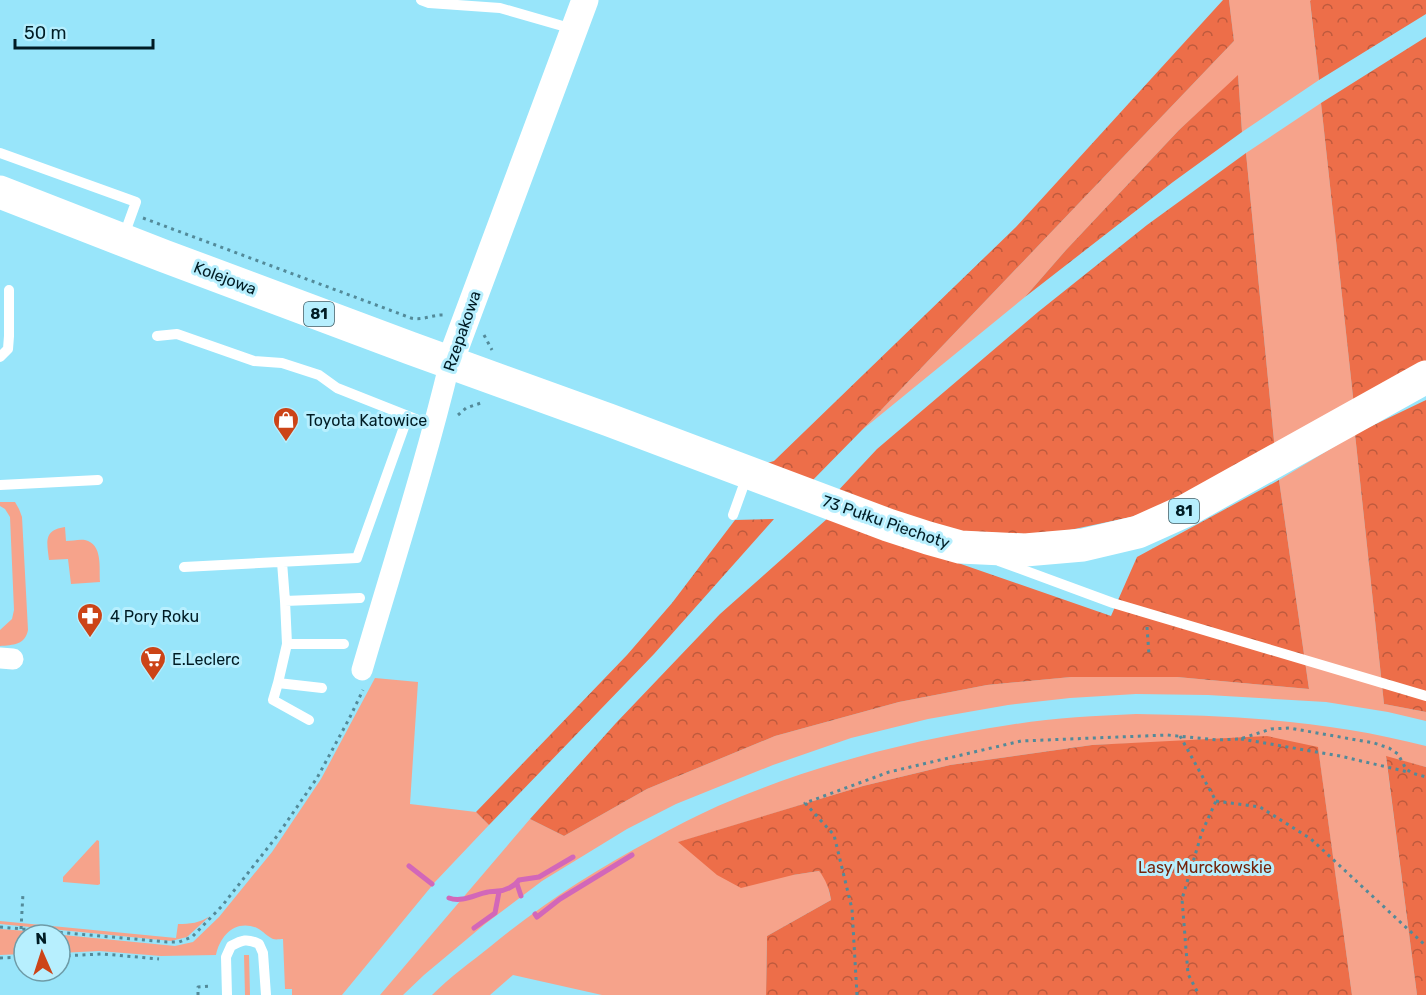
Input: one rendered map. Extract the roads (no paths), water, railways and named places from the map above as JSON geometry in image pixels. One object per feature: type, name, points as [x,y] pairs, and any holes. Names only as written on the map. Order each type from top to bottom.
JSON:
[{"type":"main road","name":"Kolejowa","points":[[0,192],[127,227],[450,362]]},
{"type":"main road","name":"73 Pułku Piechoty","points":[[450,362],[888,525],[960,547],[1024,550],[1083,545],[1138,532],[1187,510],[1422,381]]},
{"type":"street","name":"Rzepakowa","points":[[364,676],[450,362],[585,0]]},
{"type":"lane","points":[[422,0],[429,3],[500,8],[573,29]]},
{"type":"lane","points":[[0,153],[136,202],[127,227]]},
{"type":"lane","points":[[0,357],[8,349],[9,290]]},
{"type":"lane","points":[[157,336],[177,334],[254,361],[282,363],[319,375],[337,388],[434,426]]},
{"type":"lane","points":[[184,567],[357,558],[408,416]]},
{"type":"lane","points":[[733,516],[748,473]]},
{"type":"lane","points":[[0,485],[98,480]]},
{"type":"lane","points":[[960,547],[1113,603],[1426,696]]},
{"type":"lane","points":[[282,562],[286,645],[273,700],[309,720]]},
{"type":"lane","points":[[285,601],[360,598]]},
{"type":"lane","points":[[286,645],[344,644]]},
{"type":"lane","points":[[278,683],[322,688]]},
{"type":"lane","points":[[226,990],[226,957],[231,946],[241,941],[251,940],[259,944],[263,953],[266,995]]},
{"type":"waterway","points":[[535,914],[537,917],[560,899],[632,855]]},
{"type":"waterway","points":[[449,898],[464,899],[504,890],[519,880],[539,877],[573,857]]},
{"type":"waterway","points":[[409,866],[432,884]]},
{"type":"waterway","points":[[517,884],[521,896]]},
{"type":"waterway","points":[[474,928],[495,913],[499,892]]},
{"type":"place","name":"Toyota Katowice","points":[[286,443]]},
{"type":"place","name":"4 Pory Roku","points":[[90,639]]},
{"type":"place","name":"E.Leclerc","points":[[153,682]]},
{"type":"park label","name":"Lasy Murckowskie","points":[[1205,867]]}]
